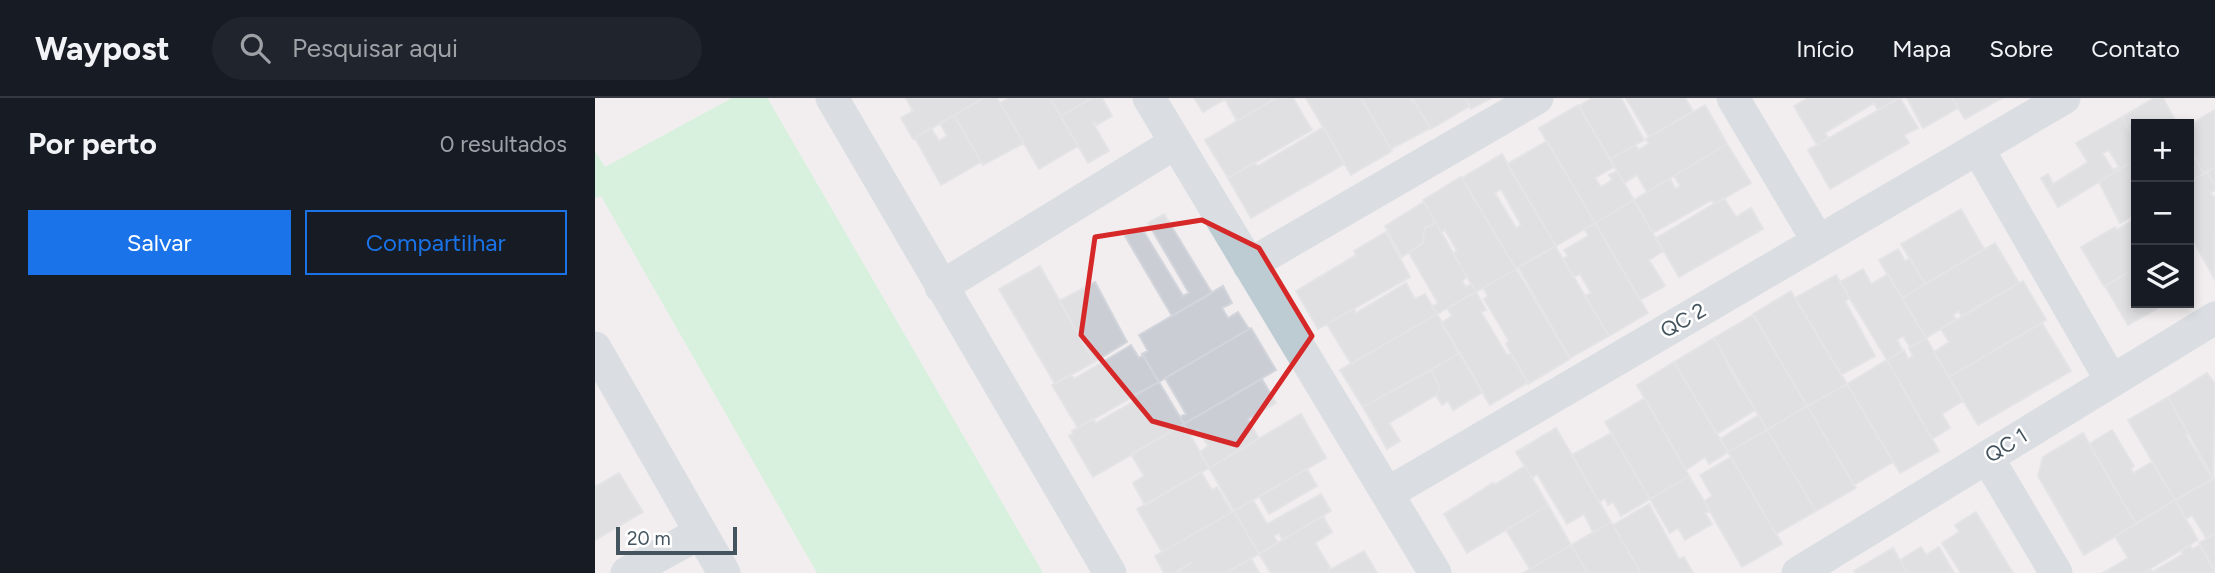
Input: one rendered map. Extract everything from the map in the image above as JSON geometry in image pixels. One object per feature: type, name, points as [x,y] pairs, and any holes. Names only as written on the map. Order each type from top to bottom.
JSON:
[{"type":"street","points":[[832,98],[940,287],[1110,573]]},
{"type":"street","points":[[1149,98],[1435,573]]},
{"type":"street","points":[[1249,265],[1537,98]]},
{"type":"street","points":[[1733,98],[1818,240]]},
{"type":"street","name":"QC 2","points":[[1388,493],[2064,98]]},
{"type":"street","points":[[940,287],[1175,143]]},
{"type":"street","points":[[1978,149],[2111,380]]},
{"type":"street","name":"QC 1","points":[[1798,573],[2111,380],[2214,321]]},
{"type":"street","points":[[595,348],[724,573]]},
{"type":"street","points":[[1987,457],[2056,573]]},
{"type":"street","points":[[627,573],[700,533]]},
{"type":"highlighted area","points":[[1202,220],[1259,248],[1312,336],[1237,445],[1152,421],[1081,335],[1095,237]]},
{"type":"green space","points":[[732,98],[769,98],[1043,573],[817,573],[601,196],[595,198],[595,151],[605,167]]},
{"type":"building","points":[[906,98],[984,98],[913,139],[901,118],[913,111]]},
{"type":"building","points":[[984,98],[997,98],[1024,143],[983,165],[954,115]]},
{"type":"building","points":[[1010,98],[1050,98],[1078,146],[1039,169],[1000,103]]},
{"type":"building","points":[[1050,98],[1092,98],[1061,116]]},
{"type":"building","points":[[1092,98],[1102,98],[1112,116],[1097,125],[1093,123],[1109,151],[1088,163],[1061,116]]},
{"type":"building","points":[[1194,98],[1276,98],[1237,121],[1225,99],[1203,112]]},
{"type":"building","points":[[1276,98],[1293,98],[1312,130],[1228,178],[1205,140]]},
{"type":"building","points":[[1306,98],[1361,98],[1392,151],[1351,175]]},
{"type":"building","points":[[1361,98],[1410,98],[1430,128],[1391,149]]},
{"type":"building","points":[[1412,98],[1465,98],[1470,106],[1431,129]]},
{"type":"building","points":[[1465,98],[1491,98],[1471,109]]},
{"type":"building","points":[[1592,98],[1621,98],[1644,140],[1610,159],[1579,106]]},
{"type":"building","points":[[1626,98],[1685,98],[1693,111],[1649,137]]},
{"type":"building","points":[[1808,98],[1898,98],[1878,110],[1874,103],[1825,133],[1828,138],[1817,145],[1794,106]]},
{"type":"building","points":[[1900,98],[1918,128],[1904,135],[1909,143],[1830,189],[1808,150]]},
{"type":"building","points":[[1907,98],[1952,98],[1958,108],[1923,128]]},
{"type":"building","points":[[1952,98],[2002,98],[1965,119]]},
{"type":"building","points":[[2154,98],[2163,98],[2174,119],[2131,119],[2131,133],[2122,117]]},
{"type":"building","points":[[1578,105],[1614,167],[1595,178],[1601,187],[1612,180],[1609,175],[1617,171],[1634,200],[1595,223],[1539,128]]},
{"type":"building","points":[[1705,105],[1727,144],[1647,192],[1637,175],[1624,183],[1610,159],[1636,145],[1638,150],[1649,144],[1646,139]]},
{"type":"building","points":[[2215,110],[2215,167],[2204,174],[2194,155],[2194,122]]},
{"type":"building","points":[[954,115],[981,162],[941,185],[915,138],[931,128],[939,141],[947,136],[940,123]]},
{"type":"building","points":[[2122,117],[2131,133],[2131,162],[2058,207],[2041,178],[2048,174],[2053,184],[2088,162],[2076,143]],"holes":[[[2109,150],[2119,167],[2113,170],[2102,153]]]},
{"type":"building","points":[[1324,127],[1344,164],[1251,218],[1228,178],[1254,163],[1258,166]]},
{"type":"building","points":[[1547,141],[1595,223],[1556,246],[1507,164]]},
{"type":"building","points":[[1727,144],[1751,183],[1714,204],[1712,200],[1653,233],[1634,200],[1670,178],[1675,189],[1680,186],[1674,176]]},
{"type":"building","points":[[1502,154],[1556,246],[1516,269],[1462,178]],"holes":[[[1501,189],[1521,225],[1516,228],[1495,193]]]},
{"type":"building","points":[[2194,155],[2204,174],[2194,179]]},
{"type":"building","points":[[2131,162],[2131,217],[2120,223],[2099,182]]},
{"type":"building","points":[[2215,167],[2215,186],[2207,172]]},
{"type":"building","points":[[2207,172],[2215,186],[2215,190],[2210,193],[2215,198],[2214,278],[2194,242],[2194,179]]},
{"type":"building","points":[[1461,177],[1516,269],[1476,292],[1453,253],[1457,251],[1445,230],[1441,232],[1423,200]]},
{"type":"building","points":[[1724,198],[1736,217],[1751,208],[1763,229],[1679,277],[1656,238]]},
{"type":"building","points":[[1634,200],[1663,251],[1649,260],[1665,286],[1640,300],[1595,223]]},
{"type":"building","points":[[1424,202],[1436,223],[1425,228],[1424,242],[1402,257],[1385,226]]},
{"type":"building","points":[[1961,209],[1984,249],[1925,284],[1901,244]]},
{"type":"building","points":[[1164,214],[1212,293],[1172,316],[1125,236],[1141,227],[1183,296],[1189,293],[1148,223]]},
{"type":"building","points":[[2131,221],[2131,271],[2104,286],[2081,247],[2115,227],[2117,230]]},
{"type":"building","points":[[1436,223],[1467,277],[1462,281],[1466,287],[1471,284],[1476,292],[1437,314],[1432,307],[1438,303],[1409,253],[1424,242],[1425,228]]},
{"type":"building","points":[[1595,223],[1648,313],[1609,336],[1585,296],[1591,293],[1580,274],[1574,277],[1562,259],[1568,256],[1564,250],[1588,236],[1585,229]]},
{"type":"building","points":[[1386,232],[1410,277],[1318,329],[1296,291],[1356,255],[1354,251]]},
{"type":"building","points":[[1995,243],[2019,283],[1961,316],[1959,311],[1953,315],[1956,319],[1926,338],[1902,298]]},
{"type":"building","points":[[1555,246],[1609,336],[1570,358],[1518,267]]},
{"type":"building","points":[[1898,249],[1905,261],[1910,258],[1925,284],[1902,298],[1879,260]]},
{"type":"building","points":[[1040,266],[1094,362],[1055,384],[999,289]]},
{"type":"building","points":[[1516,269],[1570,359],[1528,384],[1506,344],[1509,341],[1484,299],[1488,296],[1483,288]]},
{"type":"building","points":[[1863,269],[1871,284],[1888,274],[1926,338],[1910,347],[1903,336],[1897,340],[1903,351],[1887,360],[1840,282]]},
{"type":"building","points":[[2131,271],[2131,308],[2158,308],[2128,325],[2105,286]]},
{"type":"building","points":[[1836,275],[1850,298],[1845,301],[1875,356],[1841,375],[1795,298]]},
{"type":"building","points":[[2023,281],[2046,320],[1949,377],[1934,352],[1949,342],[1941,329]]},
{"type":"building","points":[[1095,282],[1127,342],[1094,362],[1059,301]]},
{"type":"building","points":[[1406,283],[1415,299],[1425,294],[1437,314],[1351,364],[1327,324],[1354,309],[1356,313]]},
{"type":"building","points":[[1223,286],[1232,303],[1222,308],[1228,318],[1238,312],[1249,329],[1159,382],[1142,354],[1148,351],[1139,335]]},
{"type":"building","points":[[1791,291],[1847,384],[1807,406],[1753,314]]},
{"type":"building","points":[[1476,292],[1486,310],[1481,312],[1507,355],[1511,353],[1528,382],[1490,405],[1441,323],[1452,316],[1447,308]]},
{"type":"building","points":[[1437,314],[1460,353],[1363,407],[1340,370]]},
{"type":"building","points":[[1753,315],[1807,406],[1767,430],[1714,338]]},
{"type":"building","points":[[2042,323],[2071,371],[1978,425],[1949,377]]},
{"type":"building","points":[[1251,328],[1276,370],[1184,424],[1180,417],[1186,414],[1165,378]]},
{"type":"building","points":[[1714,338],[1755,410],[1717,434],[1674,362]]},
{"type":"building","points":[[1926,338],[1963,401],[1942,414],[1950,428],[1932,439],[1887,360],[1904,350],[1908,359],[1913,356],[1909,348]]},
{"type":"building","points":[[1131,345],[1139,358],[1143,355],[1159,382],[1078,428],[1052,385],[1071,374],[1074,379]]},
{"type":"building","points":[[1460,353],[1483,392],[1453,410],[1448,401],[1442,405],[1436,395],[1440,388],[1431,370]]},
{"type":"building","points":[[1887,360],[1939,451],[1900,473],[1847,384]]},
{"type":"building","points":[[1674,362],[1728,452],[1709,464],[1705,457],[1686,470],[1637,385]]},
{"type":"building","points":[[1431,370],[1440,388],[1436,395],[1389,423],[1400,441],[1387,449],[1363,407]]},
{"type":"building","points":[[2207,373],[2215,384],[2213,478],[2168,397]]},
{"type":"building","points":[[1262,379],[1276,403],[1248,419],[1259,439],[1209,468],[1200,452],[1208,446],[1198,430],[1190,435],[1184,424]]},
{"type":"building","points":[[1159,382],[1184,424],[1093,477],[1069,436],[1072,431],[1093,419],[1096,423],[1136,400],[1134,395]]},
{"type":"building","points":[[1847,384],[1893,462],[1854,485],[1807,406]]},
{"type":"building","points":[[2168,397],[2188,433],[2186,435],[2212,479],[2175,500],[2128,420]]},
{"type":"building","points":[[1645,398],[1689,476],[1650,499],[1605,422]]},
{"type":"building","points":[[1807,406],[1856,488],[1816,511],[1767,430]]},
{"type":"building","points":[[1301,414],[1326,458],[1234,511],[1209,468]]},
{"type":"building","points":[[1759,415],[1767,430],[1728,452],[1720,439]]},
{"type":"building","points":[[1184,424],[1209,468],[1145,505],[1133,483],[1144,476],[1131,454]]},
{"type":"building","points":[[1556,428],[1611,522],[1593,532],[1584,514],[1567,524],[1537,474],[1532,478],[1516,452]]},
{"type":"building","points":[[1767,430],[1816,511],[1776,534],[1728,452]]},
{"type":"building","points":[[2112,430],[2134,466],[2131,468],[2133,473],[2152,462],[2175,500],[2136,524],[2089,444]]},
{"type":"building","points":[[1611,433],[1650,499],[1621,516],[1613,502],[1608,505],[1605,498],[1599,502],[1572,455]]},
{"type":"building","points":[[2083,433],[2136,524],[2084,555],[2038,476],[2043,457]]},
{"type":"building","points":[[1731,457],[1782,544],[1742,567],[1704,501],[1712,496],[1700,475]]},
{"type":"building","points":[[1525,466],[1548,505],[1467,553],[1444,514]]},
{"type":"building","points":[[1307,469],[1317,486],[1269,514],[1259,496]]},
{"type":"building","points":[[1201,472],[1212,490],[1217,487],[1232,512],[1162,552],[1137,509]]},
{"type":"building","points":[[619,473],[643,512],[595,540],[595,487]]},
{"type":"building","points":[[1689,476],[1710,511],[1705,513],[1712,524],[1685,540],[1678,528],[1670,533],[1650,499]]},
{"type":"building","points":[[2215,478],[2215,533],[2206,538],[2192,515],[2186,519],[2175,500]]},
{"type":"building","points":[[1321,494],[1331,511],[1282,540],[1279,533],[1274,536],[1278,543],[1259,554],[1234,511],[1253,500],[1267,524]]},
{"type":"building","points":[[2175,500],[2198,540],[2143,573],[2103,573],[2128,558],[2115,536]]},
{"type":"building","points":[[1649,504],[1679,559],[1684,557],[1693,573],[1641,573],[1613,525]]},
{"type":"building","points":[[1548,505],[1571,545],[1530,569],[1506,530]]},
{"type":"building","points":[[1234,511],[1259,554],[1226,573],[1177,573],[1192,562],[1174,573],[1164,573],[1155,556]]},
{"type":"building","points":[[1976,512],[2013,573],[1961,573],[1942,543],[1959,532],[1955,525]]},
{"type":"building","points":[[1323,516],[1332,532],[1315,543],[1331,569],[1325,573],[1271,573],[1259,554]]},
{"type":"building","points":[[1611,522],[1641,573],[1588,573],[1571,545]]},
{"type":"building","points":[[2215,533],[2215,570],[2199,543]]},
{"type":"building","points":[[1571,545],[1588,573],[1523,573],[1530,569]]},
{"type":"building","points":[[2190,545],[2192,549],[2200,545],[2215,573],[2143,573],[2150,569],[2152,572],[2183,554],[2181,551]]},
{"type":"building","points":[[1921,547],[1926,555],[1939,547],[1954,573],[1907,573],[1900,560]]},
{"type":"building","points":[[1893,548],[1907,573],[1855,573],[1854,571]]},
{"type":"building","points":[[1364,551],[1377,573],[1325,573],[1331,569]]},
{"type":"building","points":[[1251,558],[1259,573],[1226,573]]}]
